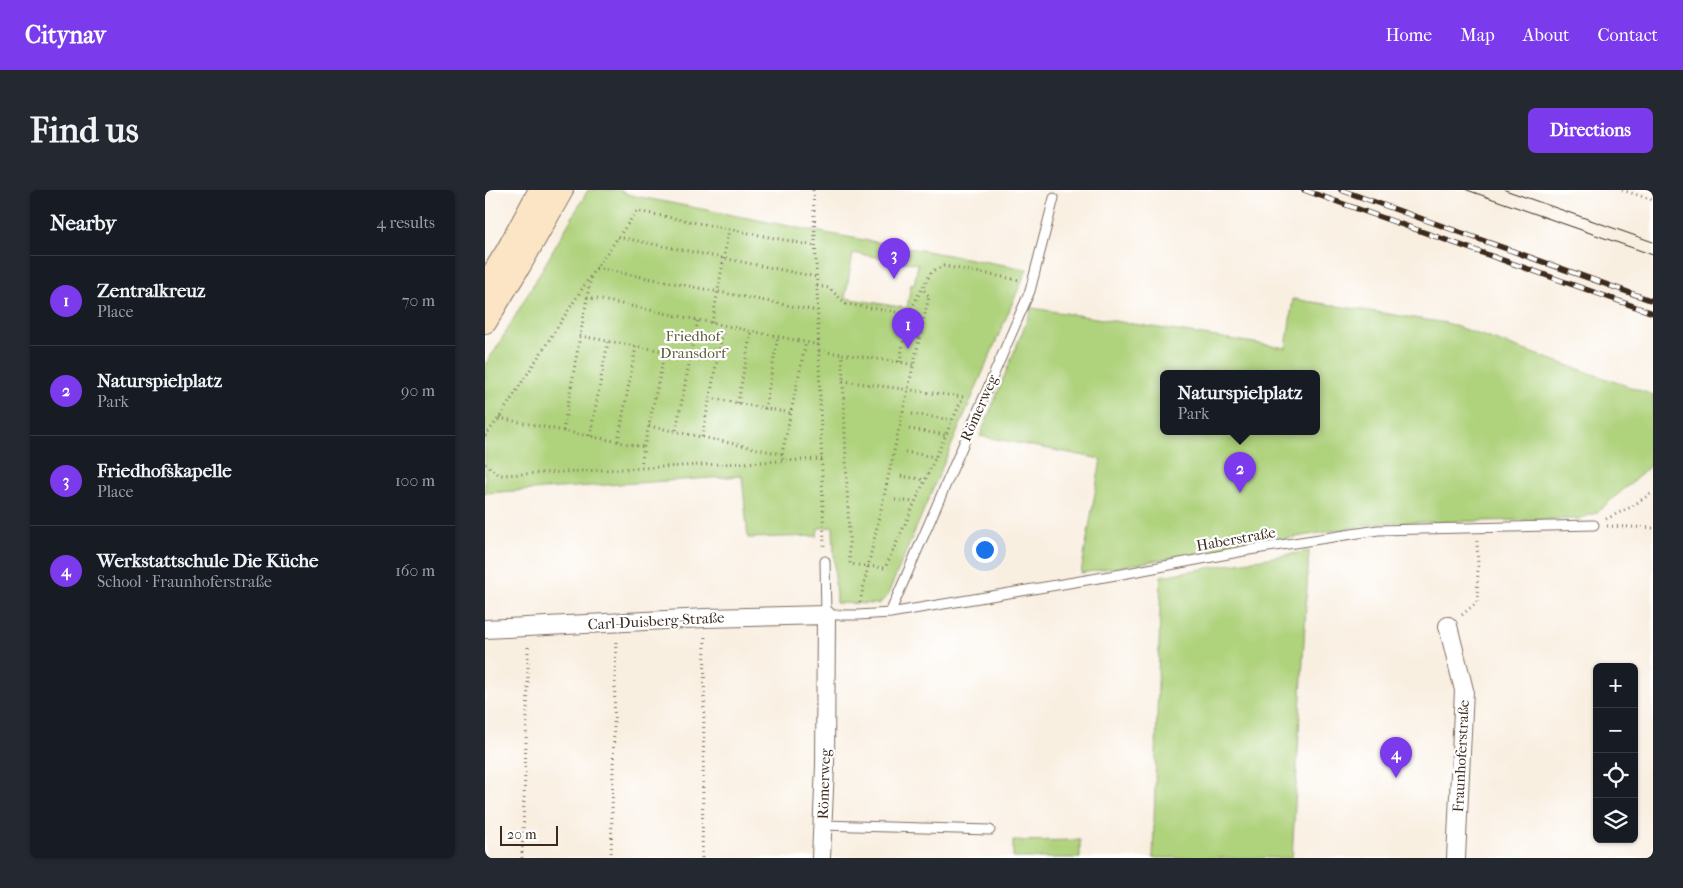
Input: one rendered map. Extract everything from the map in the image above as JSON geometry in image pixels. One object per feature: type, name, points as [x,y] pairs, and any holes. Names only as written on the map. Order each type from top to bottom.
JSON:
[{"type":"street","points":[[485,288],[507,253],[541,190]]},
{"type":"street","points":[[485,321],[561,190]]},
{"type":"street","name":"Carl-Duisberg-Straße","points":[[485,629],[705,618],[826,615]]},
{"type":"street","name":"Römerweg","points":[[821,858],[825,766],[826,615]]},
{"type":"street","name":"Fraunhoferstraße","points":[[1448,626],[1464,690],[1456,858]]},
{"type":"lane","name":"Römerweg","points":[[890,613],[1032,283],[1054,198]]},
{"type":"lane","name":"Haberstraße","points":[[826,615],[890,613],[1122,574],[1249,550],[1378,530],[1594,525]]},
{"type":"lane","name":"Römerweg","points":[[825,561],[826,615]]},
{"type":"lane","points":[[822,825],[990,830]]},
{"type":"path","points":[[813,190],[825,561]]},
{"type":"path","points":[[1622,190],[1653,200]]},
{"type":"path","points":[[485,436],[499,418],[591,275],[637,211],[815,246]]},
{"type":"path","points":[[712,323],[729,229]]},
{"type":"path","points":[[618,237],[817,277]]},
{"type":"path","points":[[900,362],[908,314],[931,272],[944,266],[1032,283]]},
{"type":"path","points":[[596,268],[817,311]]},
{"type":"path","points":[[563,431],[591,275]]},
{"type":"path","points":[[817,286],[829,288],[846,304],[908,314]]},
{"type":"path","points":[[858,615],[929,296],[922,288]]},
{"type":"path","points":[[587,297],[819,345]]},
{"type":"path","points":[[676,430],[698,320]]},
{"type":"path","points":[[702,437],[723,325]]},
{"type":"path","points":[[738,403],[751,331]]},
{"type":"path","points":[[580,336],[691,356]]},
{"type":"path","points":[[765,409],[777,336]]},
{"type":"path","points":[[590,436],[608,342]]},
{"type":"path","points":[[783,460],[782,454],[805,342]]},
{"type":"path","points":[[618,441],[636,347]]},
{"type":"path","points":[[819,351],[900,362],[913,366]]},
{"type":"path","points":[[641,467],[665,352]]},
{"type":"path","points":[[842,354],[843,381],[850,564],[885,568],[963,397],[843,381]]},
{"type":"path","points":[[710,398],[791,414]]},
{"type":"path","points":[[912,414],[952,420]]},
{"type":"path","points":[[499,418],[644,447]]},
{"type":"path","points":[[649,426],[676,430],[782,454]]},
{"type":"path","points":[[909,429],[945,435]]},
{"type":"path","points":[[905,452],[935,457]]},
{"type":"path","points":[[485,464],[500,475],[822,458]]},
{"type":"path","points":[[901,476],[925,480]]},
{"type":"path","points":[[1594,525],[1631,507],[1653,492]]},
{"type":"path","points":[[895,500],[915,502]]},
{"type":"path","points":[[1594,525],[1653,528]]},
{"type":"path","points":[[1448,626],[1477,602],[1477,527]]},
{"type":"path","points":[[702,858],[705,618]]},
{"type":"path","points":[[611,858],[616,623]]},
{"type":"path","points":[[522,858],[528,685],[527,627]]},
{"type":"green space","name":"Friedhof Dransdorf","points":[[588,190],[619,190],[630,195],[814,231],[1027,269],[887,596],[879,604],[836,603],[833,527],[818,528],[817,536],[748,538],[742,476],[485,493],[485,364],[496,349]],"holes":[[[853,253],[918,264],[914,285],[911,284],[907,308],[845,298]]]},
{"type":"green space","points":[[1293,299],[1446,323],[1653,395],[1653,460],[1645,471],[1596,513],[1578,519],[1380,523],[1081,573],[1101,459],[980,436],[1032,308],[1286,348]]},
{"type":"green space","points":[[1309,551],[1292,858],[1153,858],[1161,576]]},
{"type":"green space","points":[[1080,840],[1080,858],[1013,858],[1013,841]]},
{"type":"tram line","points":[[1467,190],[1653,255]]},
{"type":"tram line","points":[[1505,190],[1653,242]]},
{"type":"railway","points":[[1304,190],[1653,313]]},
{"type":"railway","points":[[1341,190],[1653,301]]},
{"type":"place","name":"Friedhofskapelle","points":[[894,279]]},
{"type":"place","name":"Zentralkreuz","points":[[908,349]]},
{"type":"place","name":"Naturspielplatz","points":[[1240,493]]},
{"type":"place","name":"Werkstattschule Die Küche","points":[[1396,778]]}]
